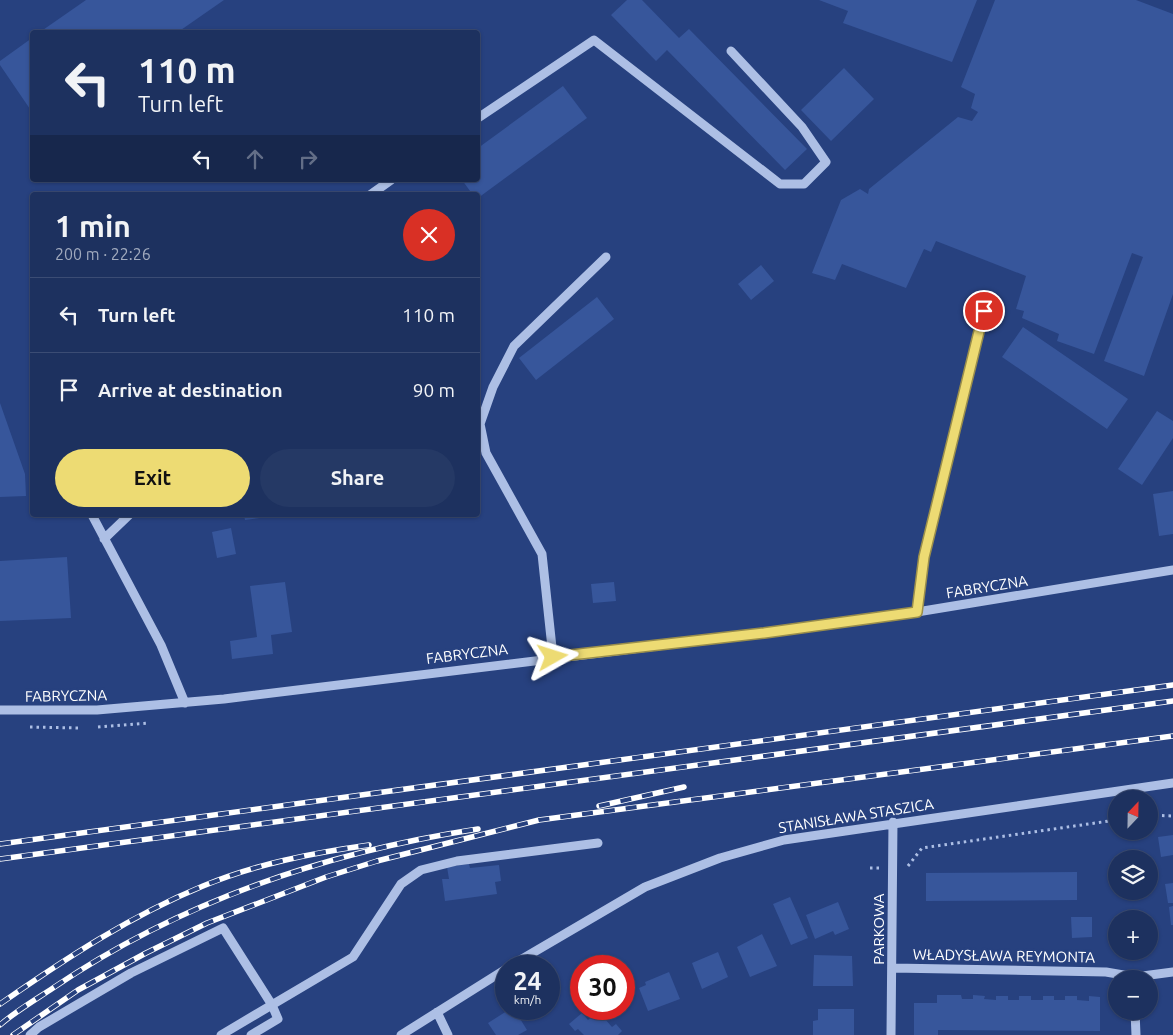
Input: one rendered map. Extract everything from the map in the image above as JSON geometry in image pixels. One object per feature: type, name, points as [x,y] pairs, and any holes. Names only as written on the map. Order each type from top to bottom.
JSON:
[{"type":"street","points":[[480,117],[594,40],[780,184],[804,184],[826,162],[802,127],[731,51]]},
{"type":"street","points":[[374,192],[388,182]]},
{"type":"street","points":[[553,657],[542,554],[486,453],[480,424],[493,387],[514,346],[606,257]]},
{"type":"street","points":[[917,612],[924,557],[984,311]]},
{"type":"street","points":[[93,517],[161,645],[185,703]]},
{"type":"street","points":[[104,538],[127,517]]},
{"type":"street","name":"FABRYCZNA","points":[[0,710],[97,710],[185,703],[764,633],[917,612],[1173,570]]},
{"type":"street","name":"STANISŁAWA STASZICA","points":[[528,955],[614,904],[680,873],[784,840],[894,822],[1173,783]]},
{"type":"street","name":"PARKOWA","points":[[892,1035],[894,822]]},
{"type":"street","points":[[221,1035],[354,957],[401,884],[421,870],[457,861],[598,843]]},
{"type":"street","points":[[30,1035],[39,1027],[131,973],[223,928],[272,1004],[278,1019],[251,1035]]},
{"type":"street","name":"WŁADYSŁAWA REYMONTA","points":[[893,968],[1108,972]]},
{"type":"street","name":"WŁADYSŁAWA REYMONTA","points":[[1158,974],[1173,972]]},
{"type":"street","points":[[401,1035],[495,976]]},
{"type":"street","points":[[437,1012],[448,1035]]},
{"type":"street","points":[[1136,1020],[1136,1035]]},
{"type":"path","points":[[1158,815],[1173,816]]},
{"type":"path","points":[[870,868],[910,866],[922,848],[1108,821]]},
{"type":"building","points":[[86,0],[224,0],[181,30],[43,30]]},
{"type":"building","points":[[627,0],[642,0],[679,38],[689,29],[807,149],[785,170],[667,50],[656,61],[611,15]]},
{"type":"building","points":[[819,0],[977,0],[952,62],[843,23],[848,11]]},
{"type":"building","points":[[995,0],[1136,0],[1173,14],[1173,294],[1144,376],[1104,361],[1143,257],[1132,253],[1094,354],[1057,341],[1059,334],[1022,318],[1024,311],[1016,309],[1026,276],[936,241],[931,252],[924,249],[906,288],[842,264],[835,280],[812,273],[841,200],[860,189],[868,194],[869,189],[958,117],[972,121],[978,112],[971,108],[975,94],[961,87]]},
{"type":"building","points":[[30,39],[30,109],[0,65],[0,61]]},
{"type":"building","points":[[844,68],[874,99],[831,141],[801,110]]},
{"type":"building","points":[[563,86],[587,118],[480,197],[480,192],[471,192],[463,182],[480,182],[480,147]]},
{"type":"building","points":[[761,265],[774,281],[751,300],[738,284]]},
{"type":"building","points":[[597,297],[614,319],[536,380],[519,358]]},
{"type":"building","points":[[1023,327],[1128,399],[1107,429],[1002,357]]},
{"type":"building","points":[[0,403],[25,474],[26,496],[0,497]]},
{"type":"building","points":[[1157,411],[1173,421],[1173,438],[1142,485],[1118,469]]},
{"type":"building","points":[[1173,491],[1173,534],[1159,536],[1153,494]]},
{"type":"building","points":[[244,517],[266,517],[245,520]]},
{"type":"building","points":[[231,528],[236,554],[217,558],[212,532]]},
{"type":"building","points":[[67,557],[71,618],[0,621],[0,561]]},
{"type":"building","points":[[285,582],[292,632],[271,635],[273,654],[232,659],[230,641],[257,637],[250,586]]},
{"type":"building","points":[[614,582],[616,601],[593,603],[591,584]]},
{"type":"building","points":[[1173,835],[1173,855],[1161,857],[1158,837]]},
{"type":"building","points":[[469,864],[470,868],[499,865],[501,881],[495,882],[497,894],[445,901],[442,879],[449,879],[447,867]]},
{"type":"building","points":[[1077,872],[1077,900],[926,901],[926,873]]},
{"type":"building","points":[[1173,883],[1173,903],[1168,903],[1165,884]]},
{"type":"building","points":[[790,897],[808,938],[791,945],[773,904]]},
{"type":"building","points":[[838,902],[849,929],[835,935],[833,931],[815,939],[806,915]]},
{"type":"building","points":[[1173,906],[1173,925],[1171,925],[1169,907]]},
{"type":"building","points":[[1071,917],[1092,917],[1092,937],[1072,938]]},
{"type":"building","points":[[762,934],[777,966],[750,977],[737,947]]},
{"type":"building","points":[[718,952],[728,977],[702,989],[692,963]]},
{"type":"building","points":[[814,955],[852,956],[853,986],[813,986]]},
{"type":"building","points":[[669,972],[680,999],[648,1011],[639,988],[646,985],[645,982]]},
{"type":"building","points":[[937,995],[961,995],[962,999],[973,999],[973,995],[985,996],[984,999],[996,1000],[996,996],[1008,996],[1008,1000],[1019,1000],[1019,996],[1031,996],[1031,1000],[1043,1000],[1043,996],[1054,996],[1054,1000],[1065,1000],[1065,996],[1077,996],[1077,1000],[1089,1001],[1089,996],[1100,997],[1100,1031],[938,1030],[938,1035],[914,1035],[914,1003],[937,1003]]},
{"type":"building","points":[[818,1009],[854,1009],[854,1035],[813,1035],[813,1021],[818,1020]]},
{"type":"building","points":[[495,1019],[521,1020],[527,1030],[518,1035],[496,1035],[488,1023]]},
{"type":"building","points":[[574,1020],[606,1020],[612,1027],[616,1024],[622,1031],[618,1035],[584,1035],[578,1029],[575,1031],[569,1024]]},
{"type":"railway","points":[[0,844],[1173,685]]},
{"type":"railway","points":[[0,859],[1173,701]]},
{"type":"railway","points":[[13,1035],[78,990],[207,923],[326,877],[377,861],[539,820],[1173,736]]},
{"type":"railway","points":[[599,806],[684,787]]},
{"type":"railway","points":[[0,1025],[12,1015],[102,957],[152,930],[203,906],[256,885],[366,851],[478,829]]},
{"type":"railway","points":[[0,1004],[98,939],[150,911],[203,886],[243,871],[284,860],[369,845]]},
{"type":"route","points":[[553,657],[764,633],[917,612],[924,557],[984,311]]}]
